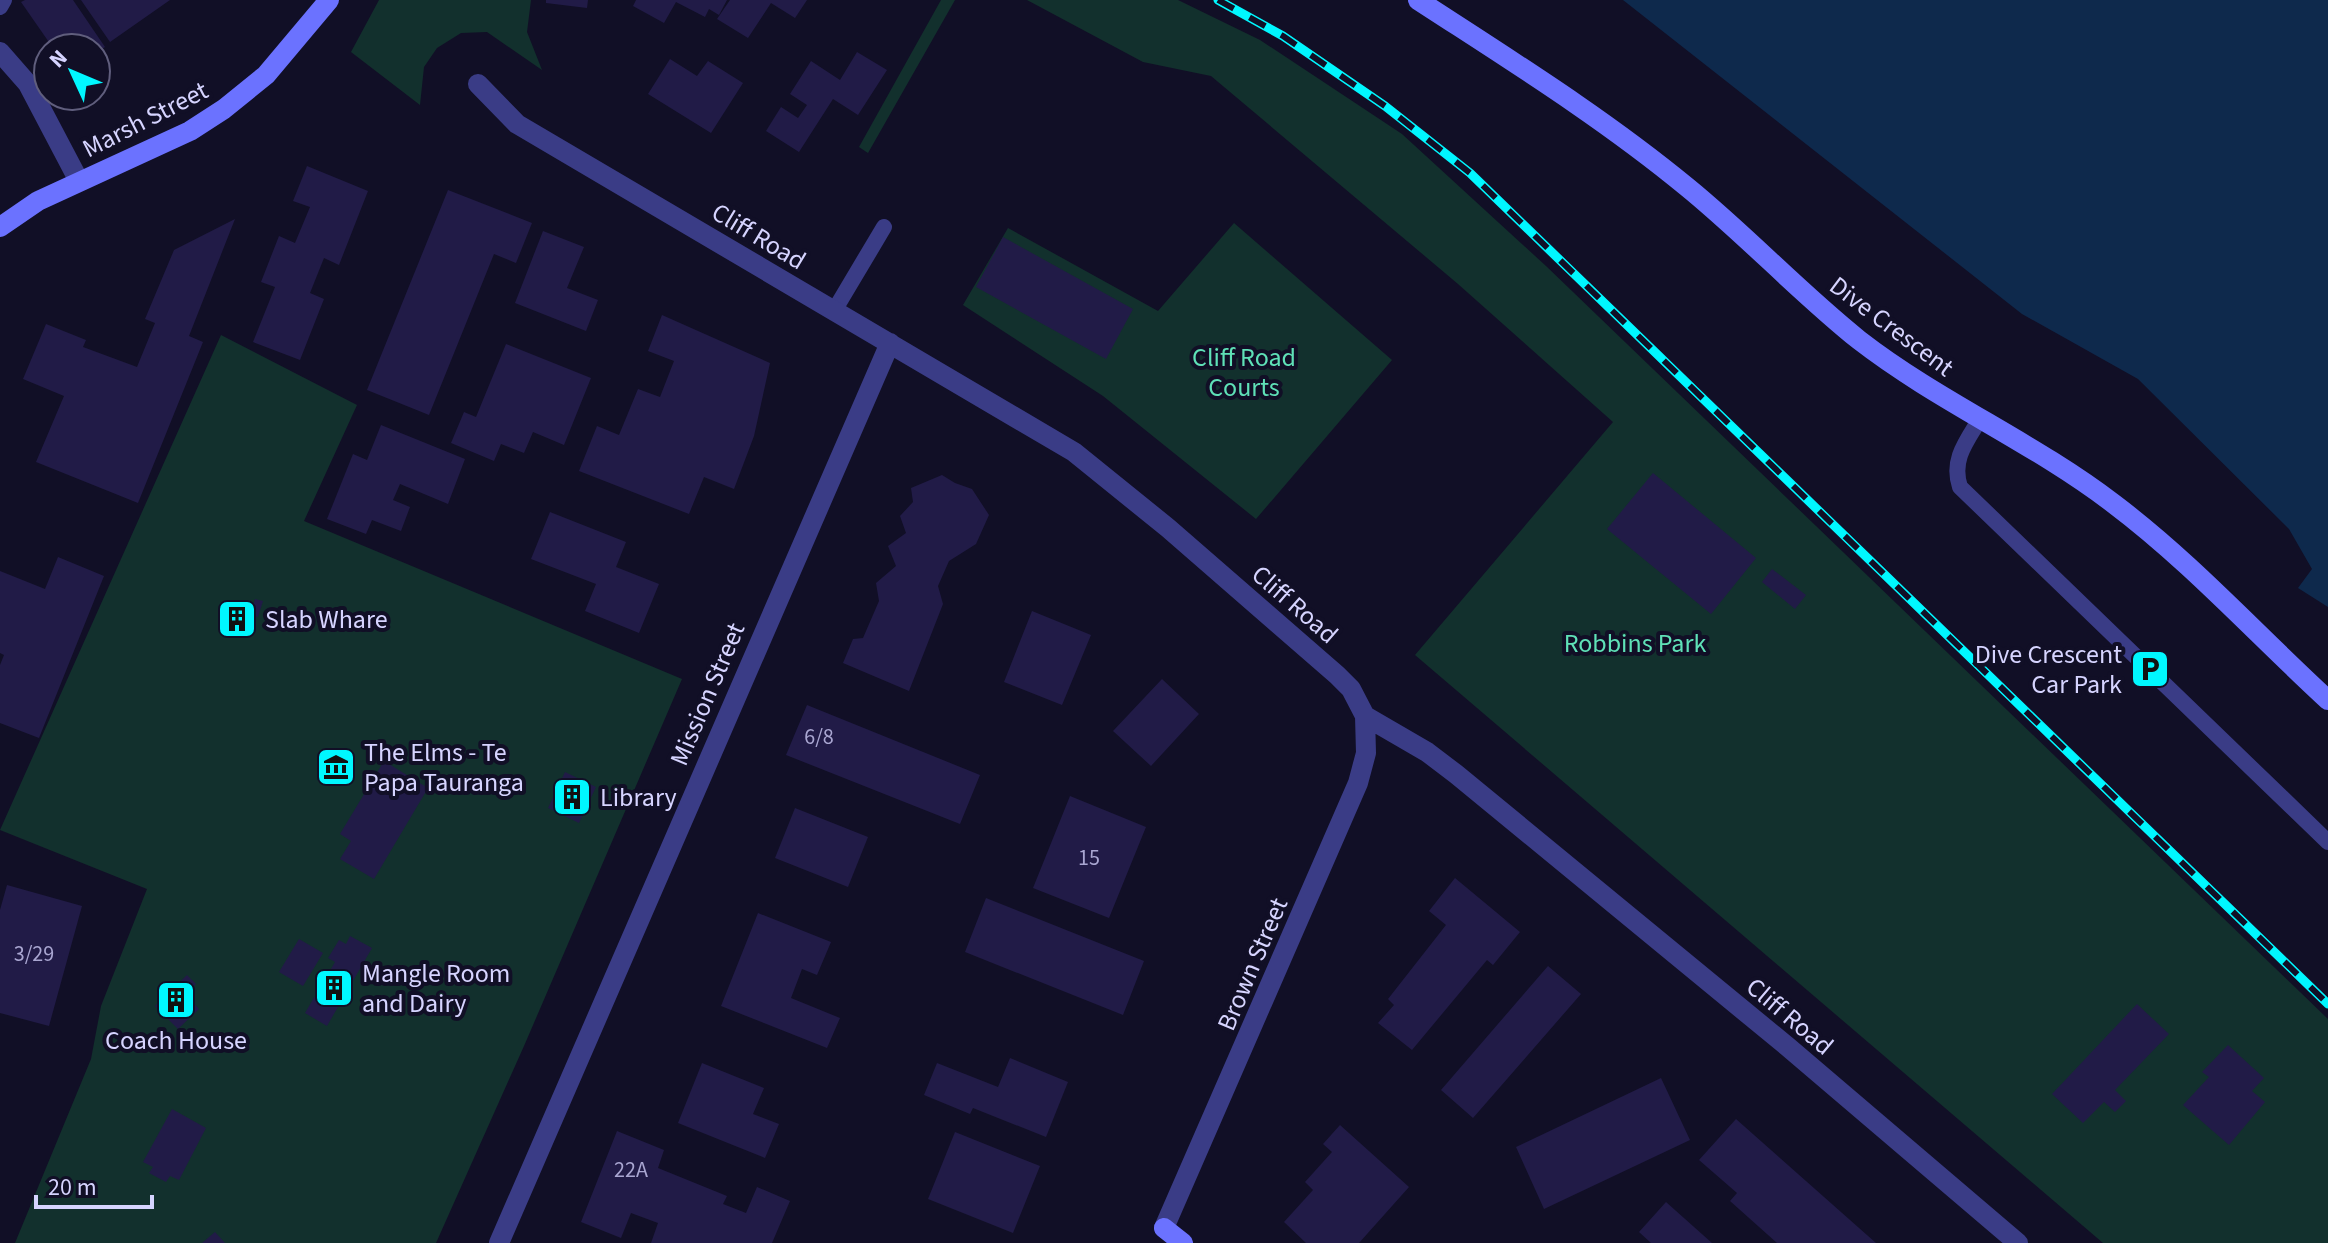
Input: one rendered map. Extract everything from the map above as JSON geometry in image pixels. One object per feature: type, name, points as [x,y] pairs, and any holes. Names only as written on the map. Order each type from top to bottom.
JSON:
[{"type":"main road","name":"Marsh Street","points":[[0,227],[38,201],[190,131],[224,109],[266,75],[329,0]]},
{"type":"main road","name":"Dive Crescent","points":[[1418,0],[1603,121],[1689,188],[1859,339],[1919,383],[2072,474],[2114,504],[2163,544],[2328,700]]},
{"type":"main road","points":[[1159,1238],[1183,1243]]},
{"type":"street","points":[[0,52],[28,84],[79,181]]},
{"type":"street","name":"Cliff Road","points":[[478,84],[517,124],[1074,452],[1168,528],[1337,675],[1351,689],[1365,716],[1427,752],[1456,774],[1788,1047],[2018,1243]]},
{"type":"street","name":"Mission Street","points":[[499,1243],[890,343]]},
{"type":"street","name":"Brown Street","points":[[1159,1238],[1358,783],[1366,753],[1365,716]]},
{"type":"lane","points":[[0,7],[4,0]]},
{"type":"lane","points":[[834,311],[884,227]]},
{"type":"lane","points":[[1980,419],[1956,461],[1955,473],[1960,487],[2328,842]]},
{"type":"green space","points":[[379,0],[531,0],[527,32],[542,70],[487,32],[461,33],[437,48],[424,67],[420,105],[351,52]]},
{"type":"green space","points":[[941,0],[955,0],[868,153],[859,147]]},
{"type":"green space","name":"Robbins Park","points":[[1027,0],[1178,0],[1260,40],[1402,134],[1546,266],[2328,1019],[2328,1243],[2103,1243],[1415,655],[1613,422],[1458,284],[1211,76],[1143,62]]},
{"type":"green space","name":"Cliff Road Courts","points":[[1234,223],[1392,360],[1256,519],[1103,396],[963,305],[1008,228],[1158,311]]},
{"type":"green space","name":"The Elms - Te Papa Tauranga","points":[[221,335],[357,405],[304,521],[682,679],[436,1243],[15,1243],[91,1059],[101,1006],[147,889],[0,830]]},
{"type":"water","points":[[1623,0],[2328,0],[2328,607],[2298,588],[2312,569],[2289,529],[2138,379],[2022,314]]},
{"type":"building","points":[[73,0],[95,32],[42,32],[21,2]]},
{"type":"building","points":[[81,0],[170,0],[112,41],[112,32],[103,32]]},
{"type":"building","points":[[546,0],[588,0],[587,8],[546,3]]},
{"type":"building","points":[[636,0],[727,0],[719,15],[709,9],[705,17],[676,2],[664,23],[633,6]]},
{"type":"building","points":[[730,0],[807,0],[795,18],[771,3],[748,38],[717,19]]},
{"type":"building","points":[[857,52],[887,70],[858,115],[833,99],[799,152],[766,131],[781,107],[798,118],[807,105],[790,94],[811,61],[840,80]]},
{"type":"building","points":[[670,59],[697,76],[708,61],[743,83],[711,133],[648,94]]},
{"type":"building","points":[[307,166],[368,191],[339,265],[324,258],[310,293],[324,299],[300,360],[253,342],[275,287],[261,282],[279,236],[295,243],[310,207],[293,201]]},
{"type":"building","points":[[448,190],[532,223],[516,263],[494,254],[429,415],[367,390]]},
{"type":"building","points":[[235,219],[189,336],[203,342],[138,503],[36,462],[64,396],[23,379],[46,324],[86,340],[83,347],[137,367],[155,323],[145,319],[174,250]]},
{"type":"building","points":[[543,231],[584,247],[567,288],[598,300],[586,331],[515,303]]},
{"type":"building","points":[[1003,237],[1133,309],[1106,359],[976,287]]},
{"type":"building","points":[[662,315],[770,363],[754,436],[734,489],[704,477],[689,514],[579,471],[597,426],[619,435],[638,389],[660,397],[674,361],[648,351]]},
{"type":"building","points":[[506,344],[591,378],[564,445],[533,432],[524,453],[501,444],[494,461],[451,443],[464,412],[476,417]]},
{"type":"building","points":[[381,425],[465,459],[448,504],[400,484],[393,500],[410,507],[401,531],[372,520],[366,534],[327,519],[353,454],[367,460]]},
{"type":"building","points":[[1653,473],[1756,558],[1711,614],[1607,529]]},
{"type":"building","points":[[942,475],[972,489],[989,515],[976,544],[949,561],[938,586],[943,604],[909,691],[843,663],[853,639],[863,638],[879,601],[876,583],[896,566],[888,546],[906,533],[900,516],[913,502],[911,488]]},
{"type":"building","points":[[550,512],[626,542],[616,567],[659,584],[639,633],[585,611],[596,584],[531,559]]},
{"type":"building","points":[[58,557],[104,576],[39,738],[0,723],[0,665],[4,655],[0,653],[0,571],[45,589]]},
{"type":"building","points":[[1772,569],[1806,595],[1795,609],[1762,582]]},
{"type":"building","points":[[255,599],[263,601],[258,617],[250,615]]},
{"type":"building","name":"Slab Whare","points":[[228,608],[250,615],[245,629],[224,622]]},
{"type":"building","points":[[1032,611],[1091,635],[1062,705],[1004,682]]},
{"type":"building","points":[[1162,679],[1199,714],[1151,766],[1113,731]]},
{"type":"building","points":[[807,705],[980,775],[960,824],[786,755]]},
{"type":"building","points":[[384,761],[428,788],[374,879],[340,859],[351,841],[340,834]]},
{"type":"building","name":"Library","points":[[565,772],[596,787],[579,823],[548,808]]},
{"type":"building","points":[[1070,796],[1146,827],[1109,918],[1033,888]]},
{"type":"building","points":[[795,808],[868,837],[848,887],[775,858]]},
{"type":"building","points":[[1455,878],[1520,932],[1493,965],[1487,960],[1412,1050],[1378,1023],[1394,1005],[1388,999],[1446,925],[1429,911]]},
{"type":"building","points":[[7,885],[82,906],[49,1026],[0,1013],[0,910]]},
{"type":"building","points":[[986,898],[1144,961],[1123,1015],[965,952]]},
{"type":"building","points":[[758,913],[831,942],[817,975],[802,969],[791,998],[840,1018],[827,1048],[721,1006]]},
{"type":"building","name":"Mangle Room and Dairy","points":[[350,936],[372,948],[327,1026],[305,1013],[335,962],[328,958],[339,940],[346,944]]},
{"type":"building","points":[[299,939],[323,953],[303,986],[279,972]]},
{"type":"building","points":[[1548,966],[1581,994],[1473,1118],[1441,1090]]},
{"type":"building","name":"Coach House","points":[[187,975],[196,984],[185,994],[199,1009],[178,1029],[155,1006]]},
{"type":"building","points":[[2137,1004],[2169,1034],[2115,1090],[2126,1101],[2115,1112],[2104,1102],[2083,1123],[2052,1094]]},
{"type":"building","points":[[2228,1045],[2264,1078],[2252,1091],[2265,1102],[2229,1145],[2183,1105],[2209,1077],[2202,1072]]},
{"type":"building","points":[[1010,1058],[1068,1082],[1046,1137],[973,1108],[970,1114],[924,1095],[937,1063],[998,1087]]},
{"type":"building","points":[[702,1063],[764,1088],[753,1114],[779,1124],[765,1158],[678,1123]]},
{"type":"building","points":[[1661,1078],[1690,1140],[1544,1209],[1516,1147]]},
{"type":"building","points":[[172,1109],[206,1128],[179,1180],[170,1176],[166,1182],[149,1173],[153,1167],[143,1162]]},
{"type":"building","points":[[1736,1119],[1876,1243],[1777,1243],[1730,1201],[1737,1193],[1699,1160]]},
{"type":"building","points":[[1340,1125],[1409,1187],[1359,1243],[1306,1243],[1284,1222],[1313,1190],[1305,1182],[1332,1152],[1323,1144]]},
{"type":"building","points":[[617,1131],[664,1150],[658,1168],[727,1196],[723,1204],[746,1213],[757,1187],[790,1201],[772,1243],[651,1243],[658,1223],[631,1213],[621,1238],[581,1222]]},
{"type":"building","points":[[955,1132],[1040,1166],[1013,1233],[928,1199]]},
{"type":"building","points":[[1666,1202],[1712,1243],[1651,1243],[1639,1232]]},
{"type":"building","points":[[215,1232],[225,1243],[202,1243]]},
{"type":"railway","points":[[1218,0],[1283,36],[1385,106],[1470,173],[2328,1004]]},
{"type":"place","name":"Slab Whare","points":[[237,619]]},
{"type":"place","name":"Dive Crescent Car Park","points":[[2150,669]]},
{"type":"place","name":"The Elms - Te Papa Tauranga","points":[[336,767]]},
{"type":"place","name":"Library","points":[[572,797]]},
{"type":"place","name":"Mangle Room and Dairy","points":[[334,988]]},
{"type":"place","name":"Coach House","points":[[176,1000]]}]
